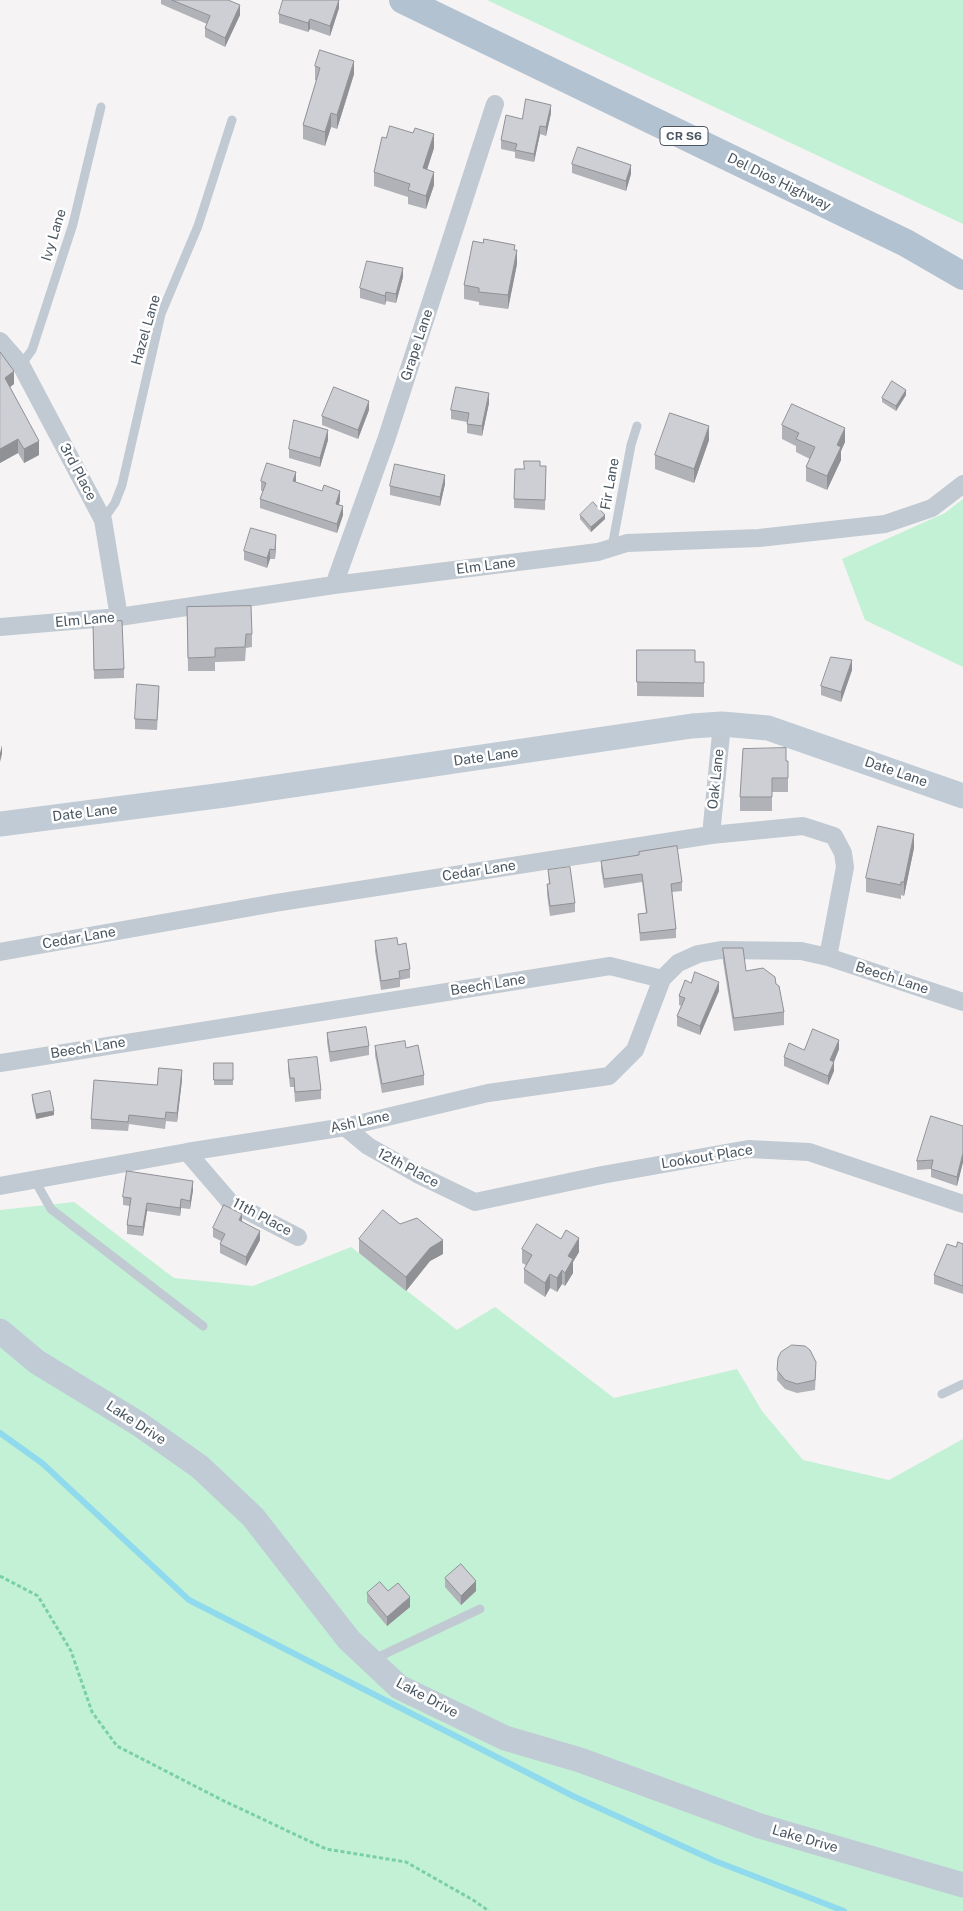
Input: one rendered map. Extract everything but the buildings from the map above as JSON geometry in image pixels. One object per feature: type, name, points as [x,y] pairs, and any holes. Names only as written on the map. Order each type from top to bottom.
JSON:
[{"type":"main road","name":"Del Dios Highway","points":[[403,0],[906,243],[963,276]]},
{"type":"street","name":"Grape Lane","points":[[334,585],[386,440],[495,104]]},
{"type":"street","name":"3rd Place","points":[[0,341],[21,365],[103,520],[119,617]]},
{"type":"street","name":"Elm Lane","points":[[0,626],[119,617],[334,585],[598,552],[627,543],[758,538],[885,524],[932,508],[963,484]]},
{"type":"street","name":"Date Lane","points":[[0,824],[224,795],[692,726],[722,724],[768,728],[963,796]]},
{"type":"street","name":"Oak Lane","points":[[711,835],[722,724]]},
{"type":"street","name":"Cedar Lane","points":[[0,952],[275,903],[711,835],[803,826],[834,836],[843,853],[845,867],[828,957]]},
{"type":"street","name":"Beech Lane","points":[[0,1063],[610,966],[662,979],[685,960],[698,954],[721,950],[800,951],[828,957],[963,1002]]},
{"type":"street","name":"Ash Lane","points":[[0,1186],[187,1152],[345,1127],[488,1094],[609,1076],[635,1050],[662,979]]},
{"type":"street","name":"12th Place","points":[[345,1127],[368,1146],[420,1176],[475,1202]]},
{"type":"street","name":"Lookout Place","points":[[475,1202],[602,1175],[748,1148],[809,1152],[963,1204]]},
{"type":"street","name":"11th Place","points":[[187,1152],[230,1202],[298,1237]]},
{"type":"street","name":"Lake Drive","points":[[0,1331],[37,1362],[139,1424],[200,1468],[253,1517],[349,1640],[370,1661],[400,1686],[505,1738],[580,1760],[760,1826],[963,1884]]},
{"type":"lane","name":"Ivy Lane","points":[[21,365],[32,350],[73,224],[101,107]]},
{"type":"lane","name":"Hazel Lane","points":[[103,520],[115,504],[122,485],[161,314],[198,226],[232,120]]},
{"type":"lane","name":"Fir Lane","points":[[612,547],[631,445],[637,426]]},
{"type":"lane","points":[[34,1179],[51,1209],[202,1326]]},
{"type":"lane","points":[[942,1394],[963,1384]]},
{"type":"lane","points":[[370,1661],[480,1609]]},
{"type":"path","points":[[0,1576],[38,1596],[71,1651],[92,1712],[117,1746],[222,1800],[326,1849],[406,1862],[489,1911]]},
{"type":"green space","points":[[487,0],[963,0],[963,224]]},
{"type":"green space","points":[[963,499],[963,667],[865,620],[842,559],[945,513]]},
{"type":"green space","points":[[74,1202],[174,1278],[253,1286],[351,1247],[457,1330],[495,1307],[614,1398],[737,1369],[762,1411],[803,1460],[889,1480],[963,1439],[963,1911],[0,1911],[0,1210]]},
{"type":"waterway","points":[[0,1433],[42,1463],[189,1600],[573,1796],[715,1861],[844,1911]]}]
